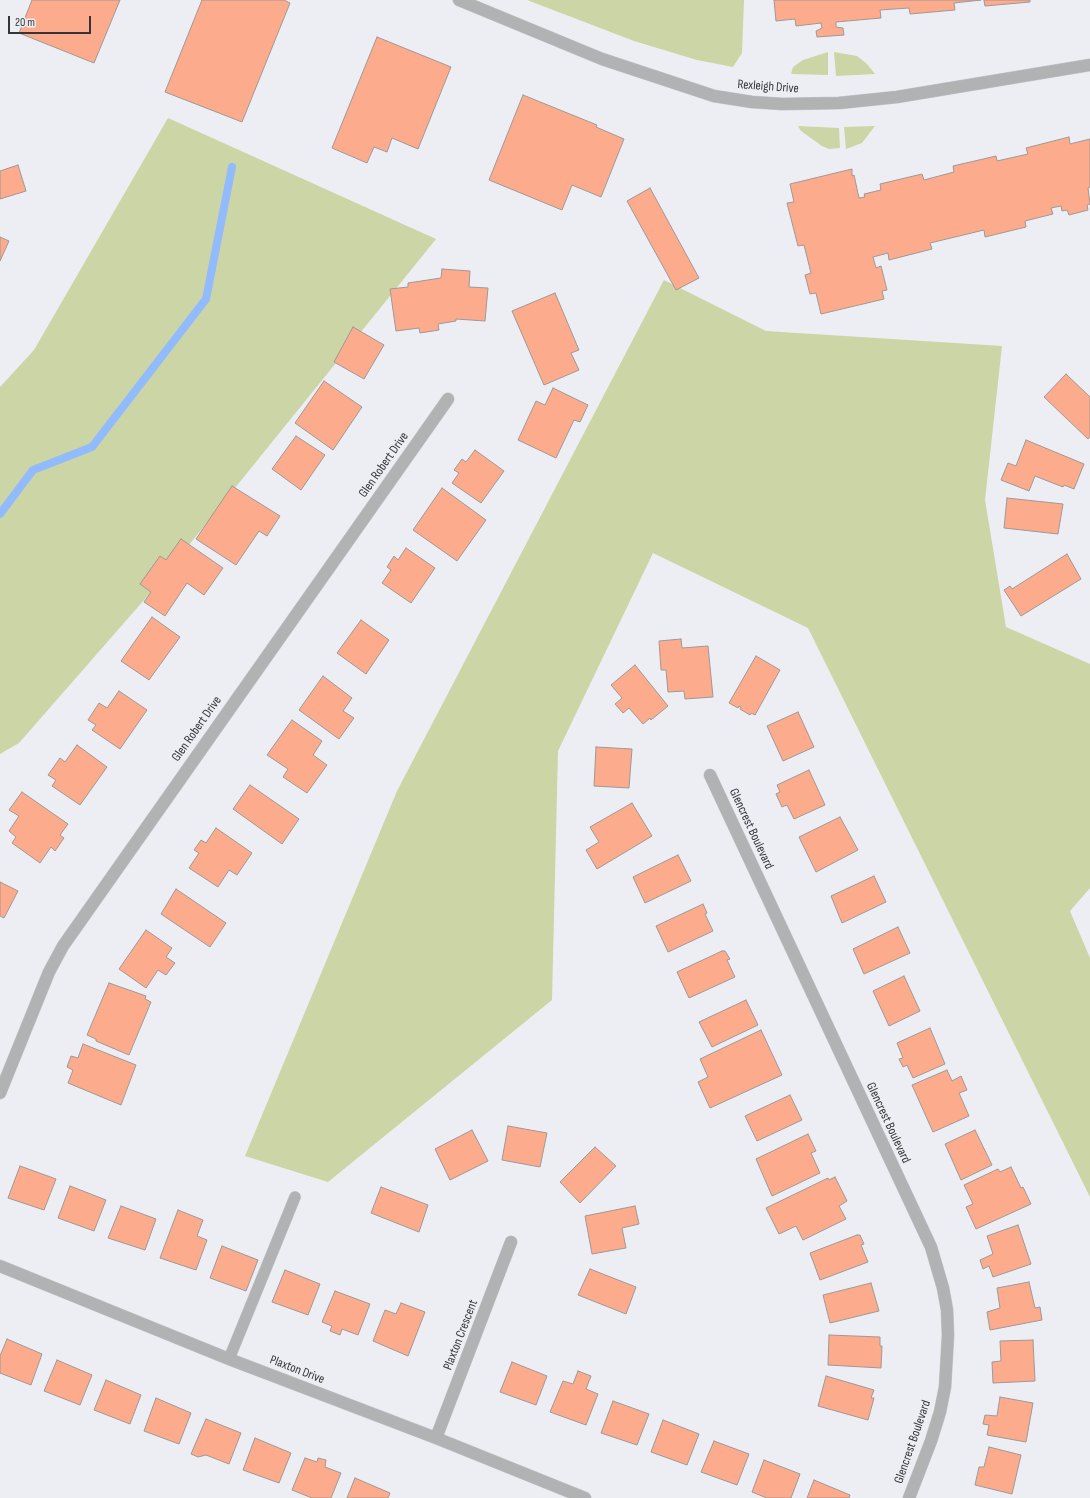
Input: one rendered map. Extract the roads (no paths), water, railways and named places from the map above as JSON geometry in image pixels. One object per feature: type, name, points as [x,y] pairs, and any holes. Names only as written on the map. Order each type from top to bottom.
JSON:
[{"type":"street","name":"Rexleigh Drive","points":[[459,0],[602,59],[714,96],[752,102],[782,104],[840,102],[897,97],[1090,65]]},
{"type":"street","name":"Glen Robert Drive","points":[[0,1093],[49,972],[63,946],[448,399]]},
{"type":"street","name":"Glencrest Boulevard","points":[[710,775],[931,1247],[947,1310],[948,1335],[945,1387],[933,1434],[908,1498]]},
{"type":"street","name":"Plaxton Crescent","points":[[436,1438],[511,1242]]},
{"type":"street","name":"Plaxton Drive","points":[[0,1266],[229,1359],[436,1438],[584,1498]]},
{"type":"lane","points":[[229,1359],[295,1197]]},
{"type":"waterway","points":[[0,514],[33,470],[92,447],[206,299],[232,167]]}]
